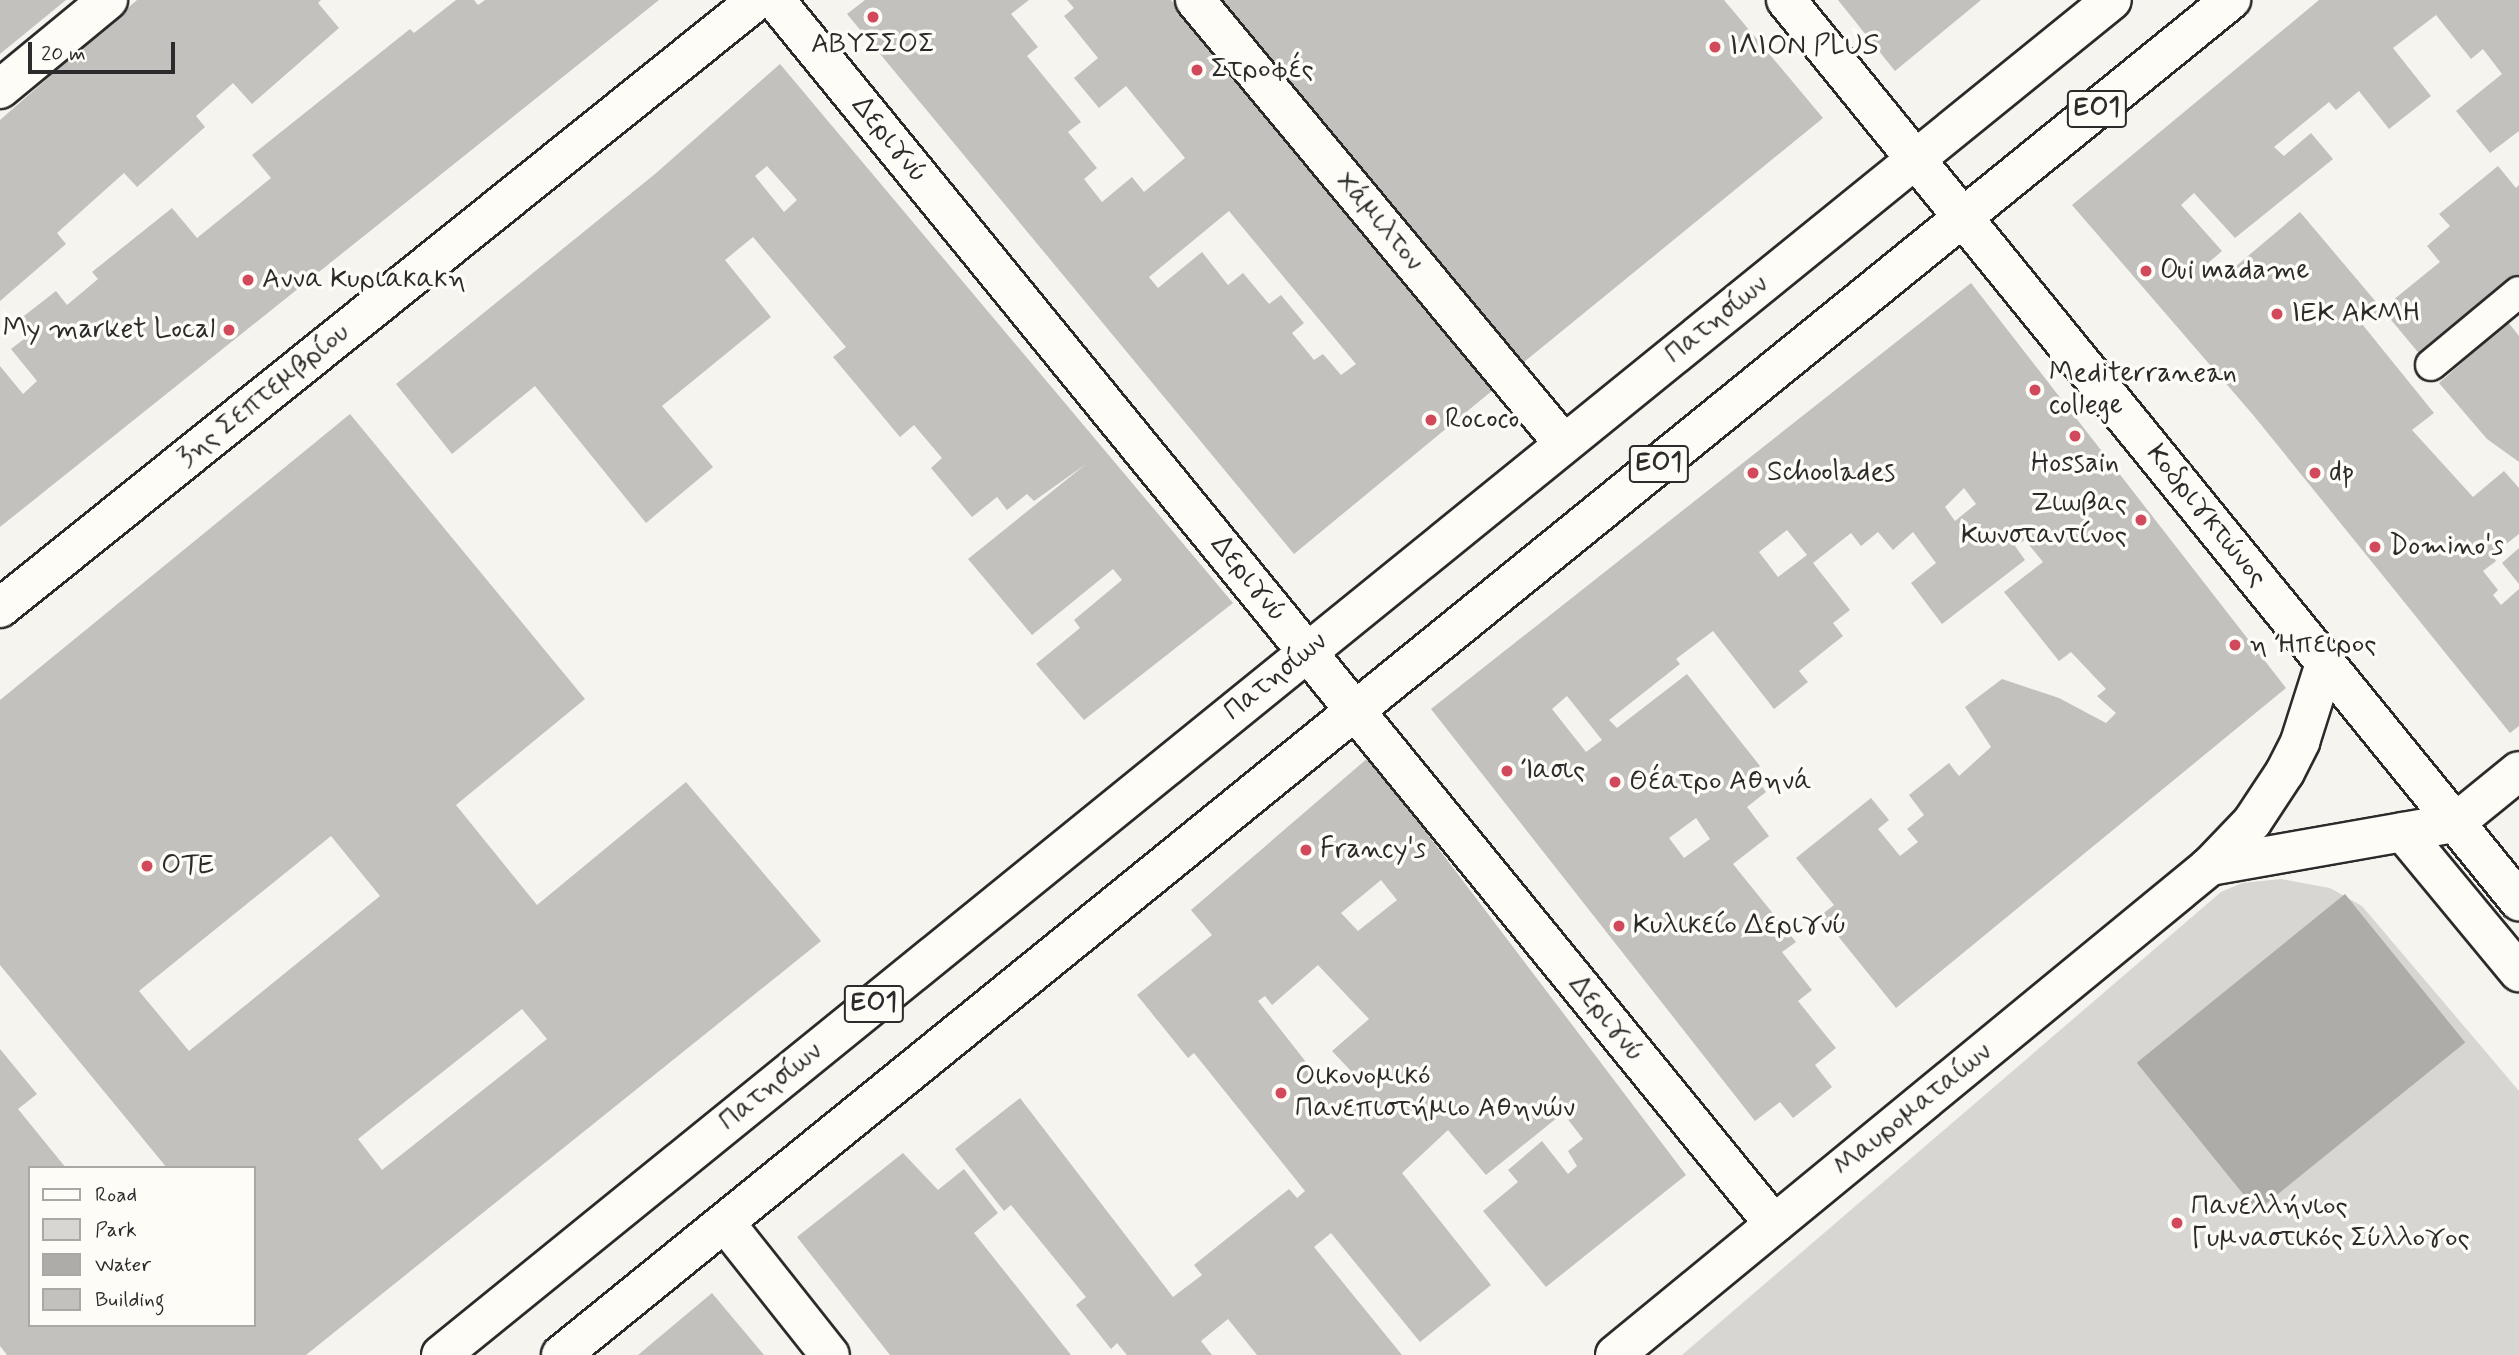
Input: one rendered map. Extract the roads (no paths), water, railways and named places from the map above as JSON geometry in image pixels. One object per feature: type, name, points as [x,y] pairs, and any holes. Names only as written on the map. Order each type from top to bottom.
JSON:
[{"type":"main road","points":[[0,89],[108,0]]},
{"type":"main road","name":"3ης Σεπτεμβρίου","points":[[0,608],[757,0]]},
{"type":"main road","name":"Δεριγνύ","points":[[775,0],[1774,1224]]},
{"type":"main road","name":"Χάμιλτον","points":[[1195,0],[1564,444]]},
{"type":"main road","name":"Κοδριγκτώνος","points":[[1786,0],[2519,901]]},
{"type":"main road","name":"Πατησίων","points":[[441,1355],[2112,0]]},
{"type":"main road","name":"ΕΟ1","points":[[561,1355],[726,1224],[2231,0]]},
{"type":"main road","name":"Μαυροματαίων","points":[[1615,1355],[2210,866],[2252,822],[2285,772],[2300,741],[2325,663]]},
{"type":"main road","points":[[2455,823],[2519,771]]},
{"type":"main road","name":"Μαυροματαίων","points":[[2210,866],[2455,823]]},
{"type":"main road","points":[[2403,832],[2519,972]]},
{"type":"main road","points":[[726,1224],[830,1355]]},
{"type":"lane","points":[[2431,365],[2519,292]]},
{"type":"water","points":[[2345,894],[2465,1042],[2257,1211],[2137,1063]]},
{"type":"place","name":"ΑΒΥΣΣΟΣ","points":[[873,17]]},
{"type":"place","name":"ΙΛΙΟΝ PLUS","points":[[1715,47]]},
{"type":"place","name":"Στροφές","points":[[1197,70]]},
{"type":"place","name":"Oui madame","points":[[2146,271]]},
{"type":"place","name":"Αννα Κυριακακη","points":[[248,280]]},
{"type":"place","name":"ΙΕΚ ΑΚΜΗ","points":[[2277,314]]},
{"type":"place","name":"My market Local","points":[[229,330]]},
{"type":"place","name":"Mediterranean college","points":[[2035,390]]},
{"type":"place","name":"Rococo","points":[[1431,420]]},
{"type":"place","name":"Hossain","points":[[2075,436]]},
{"type":"place","name":"Schoolades","points":[[1753,473]]},
{"type":"place","name":"dp","points":[[2315,473]]},
{"type":"place","name":"Ζιωβας Κωνσταντίνος","points":[[2141,520]]},
{"type":"place","name":"Domino's","points":[[2375,547]]},
{"type":"place","name":"η Ήπειρος","points":[[2235,645]]},
{"type":"place","name":"Ίασις","points":[[1507,771]]},
{"type":"place","name":"Θέατρο Αθηνά","points":[[1615,782]]},
{"type":"place","name":"Francy's","points":[[1306,850]]},
{"type":"place","name":"ΟΤΕ","points":[[147,866]]},
{"type":"place","name":"Κυλικείο Δεριγνύ","points":[[1619,926]]},
{"type":"place","name":"Οικονομικό Πανεπιστήμιο Αθηνών","points":[[1281,1093]]},
{"type":"place","name":"Πανελλήνιος Γυμναστικός Σύλλογος","points":[[2177,1223]]}]
